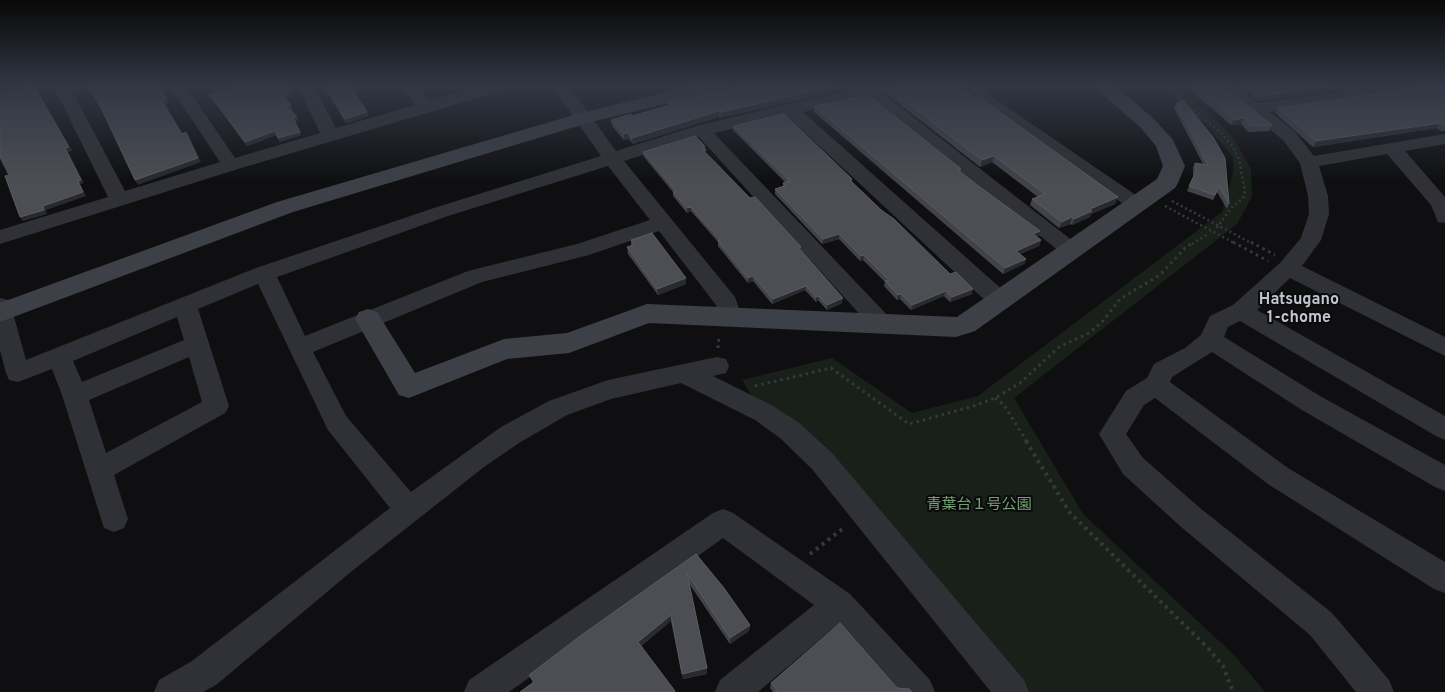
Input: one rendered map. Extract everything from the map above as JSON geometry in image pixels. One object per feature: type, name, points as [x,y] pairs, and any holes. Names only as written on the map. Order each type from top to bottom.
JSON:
[{"type":"street","points":[[78,117],[120,200]]},
{"type":"street","points":[[199,117],[231,164]]},
{"type":"street","points":[[321,117],[330,135]]},
{"type":"street","points":[[0,237],[231,164],[392,117]]},
{"type":"street","points":[[566,117],[285,207],[0,306],[18,373],[264,274],[441,212],[702,130],[755,117]]},
{"type":"street","points":[[582,117],[612,159],[727,303],[725,317]]},
{"type":"street","points":[[798,117],[998,300]]},
{"type":"street","points":[[903,117],[1071,250]]},
{"type":"street","points":[[1017,117],[1152,200]]},
{"type":"street","points":[[368,319],[409,387],[504,349],[569,343],[647,314],[956,327],[966,324],[1071,250],[1152,200],[1168,183],[1174,166],[1166,144],[1140,117]]},
{"type":"street","points":[[1265,117],[1289,136],[1309,162],[1318,196],[1319,214],[1311,240],[1283,263],[1241,311],[1218,322],[1211,340],[1193,354],[1163,371],[1156,385],[1135,398],[1112,434],[1133,466],[1190,517],[1321,624],[1378,692]]},
{"type":"street","points":[[702,130],[882,324]]},
{"type":"street","points":[[1309,162],[1445,138]]},
{"type":"street","points":[[1391,148],[1414,172],[1440,204],[1445,216]]},
{"type":"street","points":[[299,348],[476,276],[582,250],[662,223]]},
{"type":"street","points":[[1283,263],[1445,347]]},
{"type":"street","points":[[264,274],[337,423],[386,484],[410,510]]},
{"type":"street","points":[[100,470],[216,406],[185,306]]},
{"type":"street","points":[[1241,311],[1445,429]]},
{"type":"street","points":[[1211,340],[1310,403],[1445,479]]},
{"type":"street","points":[[74,396],[197,344]]},
{"type":"street","points":[[63,364],[100,470],[114,518]]},
{"type":"street","points":[[172,692],[204,673],[342,561],[475,459],[510,435],[558,408],[608,390],[682,374],[721,379],[789,430],[822,461],[1012,692]]},
{"type":"street","points":[[1156,385],[1278,476],[1445,579]]},
{"type":"street","points":[[481,692],[723,522],[839,604],[918,692]]},
{"type":"street","points":[[732,692],[839,604]]},
{"type":"path","points":[[1202,117],[1221,133],[1233,147],[1240,160],[1245,191],[1243,198],[1232,207],[1217,227]]},
{"type":"path","points":[[1152,200],[1217,227],[1283,263]]},
{"type":"path","points":[[1152,200],[1165,202],[1162,204],[1272,263],[1275,261],[1283,263]]},
{"type":"path","points":[[725,317],[721,379],[831,368],[909,424],[996,398],[1034,372],[1059,347],[1089,333],[1102,322],[1120,299],[1160,275],[1185,248],[1208,234]]},
{"type":"path","points":[[996,398],[1004,405],[1070,513],[1207,647],[1223,666],[1233,692]]},
{"type":"path","points":[[790,570],[865,511]]},
{"type":"green space","name":"青葉台１号公園","points":[[1197,117],[1212,117],[1217,121],[1235,140],[1251,170],[1252,197],[1237,224],[1014,398],[1083,514],[1234,655],[1265,692],[1022,692],[752,396],[742,380],[832,358],[912,413],[978,396],[1222,212],[1234,168],[1232,156],[1208,127]]},
{"type":"building","points":[[0,117],[52,117],[69,147],[65,148],[81,180],[78,181],[83,192],[43,206],[44,210],[20,217],[5,176],[9,175],[0,157]]},
{"type":"building","points":[[105,117],[172,117],[182,134],[186,132],[198,158],[135,180]]},
{"type":"building","points":[[226,117],[296,117],[293,118],[300,132],[278,138],[275,131],[245,142]]},
{"type":"building","points":[[620,117],[699,117],[632,138],[628,133],[624,134],[611,120]]},
{"type":"building","points":[[770,117],[787,117],[852,179],[850,180],[881,210],[894,219],[950,274],[956,272],[973,289],[952,297],[946,291],[912,305],[901,294],[898,295],[885,281],[889,280],[839,234],[823,239],[775,189],[785,186],[783,183],[790,181],[733,126]]},
{"type":"building","points":[[827,117],[896,117],[961,169],[958,170],[1040,231],[1033,234],[1041,240],[1016,251],[1026,259],[1005,268]]},
{"type":"building","points":[[926,117],[1007,117],[1118,197],[1090,209],[1092,211],[1062,222],[1032,199],[1045,194],[994,156],[982,160]]},
{"type":"building","points":[[1183,117],[1197,117],[1213,137],[1225,158],[1229,204],[1219,186],[1215,195],[1189,186],[1196,172],[1195,163],[1208,165]]},
{"type":"building","points":[[1231,117],[1262,117],[1272,125],[1251,126],[1244,118],[1234,120]]},
{"type":"building","points":[[1289,117],[1445,117],[1445,126],[1441,123],[1316,141]]},
{"type":"building","points":[[695,136],[705,146],[703,147],[706,150],[704,151],[750,198],[755,197],[801,247],[799,248],[843,298],[827,305],[806,286],[773,299],[753,276],[748,278],[718,241],[720,240],[691,207],[687,208],[673,192],[676,191],[643,152]]},
{"type":"building","points":[[652,233],[686,278],[657,289],[627,247],[634,245],[631,240]]},
{"type":"building","points":[[696,554],[724,588],[750,625],[730,638],[687,573],[707,668],[682,674],[671,615],[638,642],[674,692],[520,692],[534,682],[529,675],[583,634]]},
{"type":"building","points":[[840,623],[897,688],[909,689],[912,692],[774,692],[777,690],[771,683]]},
{"type":"district","name":"Hatsugano 1-chome","points":[[1299,310]]}]
